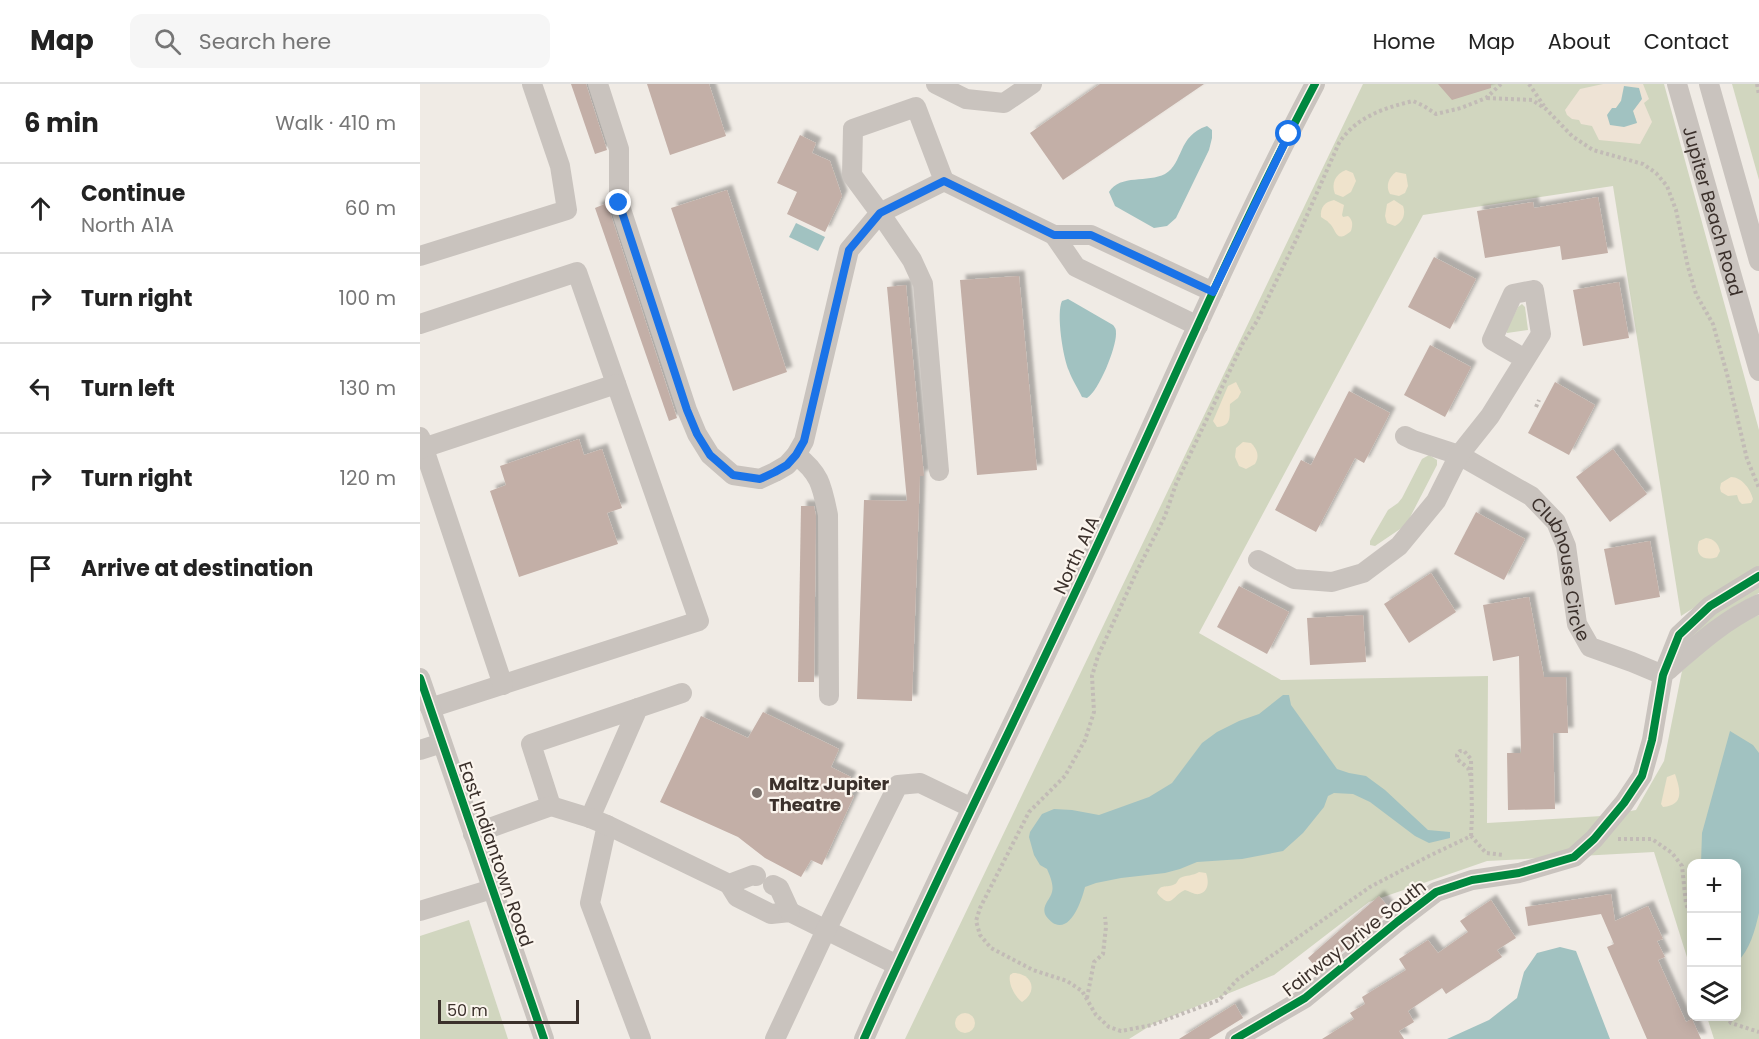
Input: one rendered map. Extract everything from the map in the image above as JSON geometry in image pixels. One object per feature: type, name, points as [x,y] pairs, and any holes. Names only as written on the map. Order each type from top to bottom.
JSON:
[{"type":"street","points":[[420,256],[567,210],[560,166],[532,84]]},
{"type":"street","points":[[598,84],[619,149],[619,203],[687,410],[697,434],[710,455],[733,475],[760,479],[787,465],[796,455],[804,441],[849,250],[880,213],[944,181]]},
{"type":"street","points":[[929,84],[916,107],[853,129],[852,176],[912,260],[923,284],[939,471]]},
{"type":"street","points":[[936,84],[966,99],[1004,104],[1032,84]]},
{"type":"street","name":"North A1A","points":[[864,1039],[897,965],[1087,568],[1213,292],[1315,84]]},
{"type":"street","name":"Jupiter Beach Road","points":[[1677,84],[1759,371]]},
{"type":"street","name":"Jupiter Beach Road","points":[[1709,84],[1759,261]]},
{"type":"street","points":[[916,107],[944,181],[1054,235],[1091,235],[1213,292]]},
{"type":"street","points":[[1054,235],[1076,267],[1198,326]]},
{"type":"street","points":[[420,324],[577,272],[699,621],[503,685],[428,719]]},
{"type":"street","points":[[1258,560],[1294,579],[1332,582],[1363,573],[1399,546],[1436,501],[1459,455],[1490,416],[1525,359]]},
{"type":"street","points":[[503,685],[421,445],[616,384]]},
{"type":"street","name":"Clubhouse Circle","points":[[1406,436],[1459,455],[1531,496],[1556,522],[1566,546],[1577,624],[1590,647],[1663,675]]},
{"type":"street","points":[[796,455],[811,466],[823,489],[828,515],[829,696]]},
{"type":"street","name":"Fairway Drive South","points":[[1235,1039],[1305,998],[1436,892],[1472,880],[1519,873],[1574,857],[1594,839],[1624,803],[1641,776],[1652,740],[1663,675],[1679,635],[1710,606],[1759,576]]},
{"type":"street","points":[[1663,675],[1710,633],[1759,604]]},
{"type":"street","name":"East Indiantown Road","points":[[420,678],[428,719],[442,743],[544,1039]]},
{"type":"street","points":[[551,806],[531,744],[682,693]]},
{"type":"street","points":[[638,708],[598,822],[590,903],[641,1039]]},
{"type":"street","points":[[420,750],[442,743]]},
{"type":"street","points":[[775,1039],[898,785],[920,783],[972,808]]},
{"type":"street","points":[[473,834],[551,806],[598,822],[729,884],[737,897],[771,914],[790,912],[897,965]]},
{"type":"street","points":[[729,884],[753,875],[779,888],[790,912]]},
{"type":"street","points":[[422,906],[492,889]]},
{"type":"path","points":[[1471,836],[1370,887],[1237,980],[1219,1000],[1152,1024],[1121,1031],[1108,1027],[1096,1015],[1082,991],[1067,981],[1033,970],[991,948],[980,936],[976,921],[980,908],[1029,812],[1065,776],[1085,740],[1094,712],[1092,676],[1098,656],[1165,516],[1176,484],[1296,240],[1339,143],[1358,122],[1375,112],[1413,101],[1436,114],[1461,108],[1486,98],[1501,84]]},
{"type":"path","points":[[1529,84],[1546,109],[1572,136],[1593,150],[1642,165],[1656,173],[1667,186],[1677,210],[1696,294],[1713,324],[1747,459],[1759,488]]},
{"type":"path","points":[[1757,84],[1759,95]]},
{"type":"path","points":[[1486,98],[1532,100],[1546,109]]},
{"type":"path","points":[[1536,407],[1539,400]]},
{"type":"path","points":[[1471,777],[1468,768],[1458,759],[1457,755],[1460,751],[1464,751],[1471,759],[1472,816],[1471,836],[1486,853],[1505,855]]},
{"type":"path","points":[[1594,839],[1653,839],[1672,853],[1682,866],[1686,904],[1690,913]]},
{"type":"path","points":[[1087,999],[1094,963],[1103,954],[1105,917]]},
{"type":"path","points":[[1729,1021],[1759,1032]]},
{"type":"green space","points":[[1363,84],[1664,84],[1759,430],[1759,566],[1681,616],[1613,186],[1423,215],[1199,633],[1281,680],[1488,676],[1487,823],[1602,816],[1636,810],[1664,761],[1682,671],[1728,629],[1759,615],[1759,1039],[1714,1039],[1708,1021],[1741,1021],[1741,859],[1687,859],[1687,957],[1654,852],[1487,861],[1369,902],[1274,975],[1153,1024],[1129,1039],[905,1039]]},
{"type":"green space","points":[[1732,84],[1759,84],[1759,180]]},
{"type":"green space","points":[[1522,304],[1525,307],[1528,330],[1507,333],[1518,307]]},
{"type":"green space","points":[[1429,455],[1437,460],[1437,465],[1406,525],[1375,546],[1370,545],[1370,541],[1388,510],[1402,498],[1422,459]]},
{"type":"green space","points":[[1759,585],[1759,593],[1735,606],[1690,645],[1686,639],[1714,611]]},
{"type":"green space","points":[[469,920],[508,1039],[420,1039],[420,936]]},
{"type":"sand","points":[[1346,170],[1353,173],[1356,181],[1351,192],[1343,197],[1335,194],[1334,183],[1339,174]]},
{"type":"sand","points":[[1396,172],[1406,174],[1408,186],[1405,193],[1399,196],[1390,194],[1388,188],[1391,176]]},
{"type":"sand","points":[[1334,200],[1344,205],[1343,217],[1348,216],[1351,219],[1351,231],[1346,235],[1339,236],[1321,217],[1321,210],[1324,206]]},
{"type":"sand","points":[[1394,200],[1403,206],[1404,212],[1402,220],[1395,226],[1387,223],[1385,216],[1387,204]]},
{"type":"sand","points":[[1236,382],[1241,392],[1238,398],[1230,404],[1230,416],[1226,425],[1217,427],[1213,421],[1228,386]]},
{"type":"sand","points":[[1243,442],[1251,443],[1258,455],[1255,464],[1246,469],[1239,466],[1235,457],[1236,448]]},
{"type":"sand","points":[[1731,477],[1739,479],[1748,488],[1753,499],[1751,503],[1742,504],[1737,495],[1728,496],[1721,492],[1721,483]]},
{"type":"sand","points":[[1706,538],[1713,540],[1718,546],[1720,551],[1717,557],[1708,559],[1699,554],[1699,541]]},
{"type":"sand","points":[[1675,774],[1679,791],[1678,800],[1670,806],[1663,807],[1661,804],[1667,777]]},
{"type":"sand","points":[[1199,872],[1206,873],[1208,879],[1206,889],[1202,893],[1196,894],[1185,890],[1172,900],[1166,901],[1157,893],[1161,887],[1173,885],[1180,878]]},
{"type":"sand","points":[[1013,973],[1025,976],[1031,984],[1030,993],[1022,1002],[1011,986],[1010,975]]},
{"type":"sand","points":[[965,1013],[972,1016],[975,1023],[972,1030],[965,1033],[958,1030],[955,1023],[958,1016]]},
{"type":"shaded area","points":[[1603,84],[1643,84],[1649,99],[1644,103],[1652,122],[1640,144],[1599,140],[1592,126],[1581,124],[1579,120],[1567,115],[1565,110],[1580,89]],"holes":[[[1621,101],[1633,111],[1637,123],[1616,108]]]},
{"type":"water","points":[[1624,86],[1639,88],[1642,99],[1633,111],[1637,123],[1624,127],[1610,125],[1607,115],[1621,101]]},
{"type":"water","points":[[1207,126],[1212,130],[1209,150],[1176,218],[1167,226],[1154,228],[1115,206],[1109,192],[1114,186],[1127,181],[1165,174],[1175,163],[1190,136]]},
{"type":"water","points":[[796,223],[825,237],[818,251],[789,237]]},
{"type":"water","points":[[1068,299],[1113,325],[1116,330],[1113,349],[1106,369],[1097,387],[1087,398],[1082,397],[1072,378],[1063,346],[1060,307],[1062,301]]},
{"type":"water","points":[[1283,695],[1289,695],[1291,705],[1337,769],[1366,776],[1385,790],[1428,830],[1450,832],[1450,838],[1429,843],[1415,836],[1370,802],[1353,794],[1334,793],[1328,796],[1324,807],[1303,833],[1283,851],[1242,859],[1197,862],[1165,873],[1096,883],[1085,887],[1075,913],[1066,923],[1055,924],[1049,920],[1044,911],[1052,892],[1051,880],[1047,869],[1040,865],[1034,855],[1029,837],[1042,814],[1054,809],[1099,815],[1149,797],[1172,783],[1202,743],[1217,732],[1259,714]]},
{"type":"water","points":[[1730,731],[1753,745],[1759,753],[1759,913],[1749,946],[1741,958],[1741,859],[1701,859],[1702,833]]},
{"type":"water","points":[[1560,947],[1576,951],[1610,1039],[1447,1039],[1489,1020],[1517,998],[1524,972],[1537,953]]},
{"type":"building","points":[[571,84],[586,84],[607,150],[595,154]]},
{"type":"building","points":[[647,84],[709,84],[726,136],[670,155]]},
{"type":"building","points":[[1100,84],[1204,84],[1063,180],[1030,133]]},
{"type":"building","points":[[1438,84],[1491,84],[1491,88],[1452,100]]},
{"type":"building","points":[[800,135],[816,143],[812,153],[830,161],[842,196],[825,232],[787,214],[797,192],[777,183]]},
{"type":"building","points":[[727,190],[787,372],[733,391],[671,208]]},
{"type":"building","points":[[1598,197],[1608,253],[1562,260],[1560,246],[1485,258],[1477,211],[1533,202],[1534,208]]},
{"type":"building","points":[[607,203],[677,418],[669,421],[595,208]]},
{"type":"building","points":[[1434,257],[1476,279],[1450,329],[1408,307]]},
{"type":"building","points":[[1019,276],[1037,470],[977,475],[960,280]]},
{"type":"building","points":[[1619,282],[1629,338],[1583,346],[1573,290]]},
{"type":"building","points":[[906,285],[924,476],[920,476],[912,701],[857,699],[864,500],[907,501],[887,287]]},
{"type":"building","points":[[1430,345],[1471,367],[1445,417],[1404,395]]},
{"type":"building","points":[[1555,382],[1595,405],[1569,455],[1528,433]]},
{"type":"building","points":[[1349,391],[1390,413],[1364,463],[1355,458],[1316,532],[1275,510],[1301,460],[1311,465]]},
{"type":"building","points":[[579,439],[584,455],[602,449],[622,508],[607,513],[618,544],[519,577],[490,491],[506,485],[500,466]]},
{"type":"building","points":[[1613,449],[1647,494],[1610,522],[1576,477]]},
{"type":"building","points":[[801,506],[814,506],[816,516],[814,682],[798,682]]},
{"type":"building","points":[[1476,512],[1525,539],[1504,580],[1454,554]]},
{"type":"building","points":[[1650,541],[1660,597],[1615,605],[1604,549]]},
{"type":"building","points":[[1431,573],[1456,612],[1409,643],[1384,604]]},
{"type":"building","points":[[1239,586],[1289,612],[1267,654],[1217,627]]},
{"type":"building","points":[[1529,597],[1544,677],[1566,677],[1568,733],[1553,733],[1555,809],[1508,810],[1507,753],[1521,753],[1519,656],[1493,661],[1483,605]]},
{"type":"building","points":[[1363,615],[1366,662],[1310,665],[1307,618]]},
{"type":"building","name":"Maltz Jupiter Theatre","points":[[763,712],[839,749],[831,767],[851,777],[845,791],[854,796],[822,865],[811,860],[801,877],[765,858],[738,837],[660,802],[701,716],[748,738]]},
{"type":"building","points":[[1611,894],[1615,921],[1648,906],[1663,939],[1657,941],[1665,957],[1658,960],[1686,1022],[1693,1021],[1701,1039],[1647,1039],[1607,947],[1614,944],[1601,914],[1528,926],[1525,907]]},
{"type":"building","points":[[1379,896],[1391,910],[1319,971],[1308,958]]},
{"type":"building","points":[[1491,900],[1516,938],[1497,950],[1502,957],[1446,994],[1442,988],[1408,1011],[1414,1022],[1399,1031],[1404,1039],[1322,1039],[1354,1019],[1350,1013],[1365,1004],[1362,997],[1406,970],[1399,959],[1428,940],[1438,953],[1468,932],[1460,921]]},
{"type":"building","points":[[1235,1004],[1243,1018],[1209,1039],[1179,1039]]},
{"type":"cycle path","points":[[864,1039],[1082,578],[1224,268],[1315,84]]},
{"type":"cycle path","points":[[1235,1039],[1305,998],[1436,892],[1472,880],[1519,873],[1574,857],[1594,839],[1624,803],[1642,776],[1652,740],[1663,675],[1679,635],[1710,606],[1759,576]]},
{"type":"cycle path","points":[[420,678],[544,1039]]},
{"type":"place","name":"Maltz Jupiter Theatre","points":[[757,793]]},
{"type":"route","points":[[619,203],[697,434],[710,455],[733,475],[760,479],[787,465],[804,441],[849,250],[880,213],[944,181],[1054,235],[1091,235],[1213,292],[1289,134]]}]
